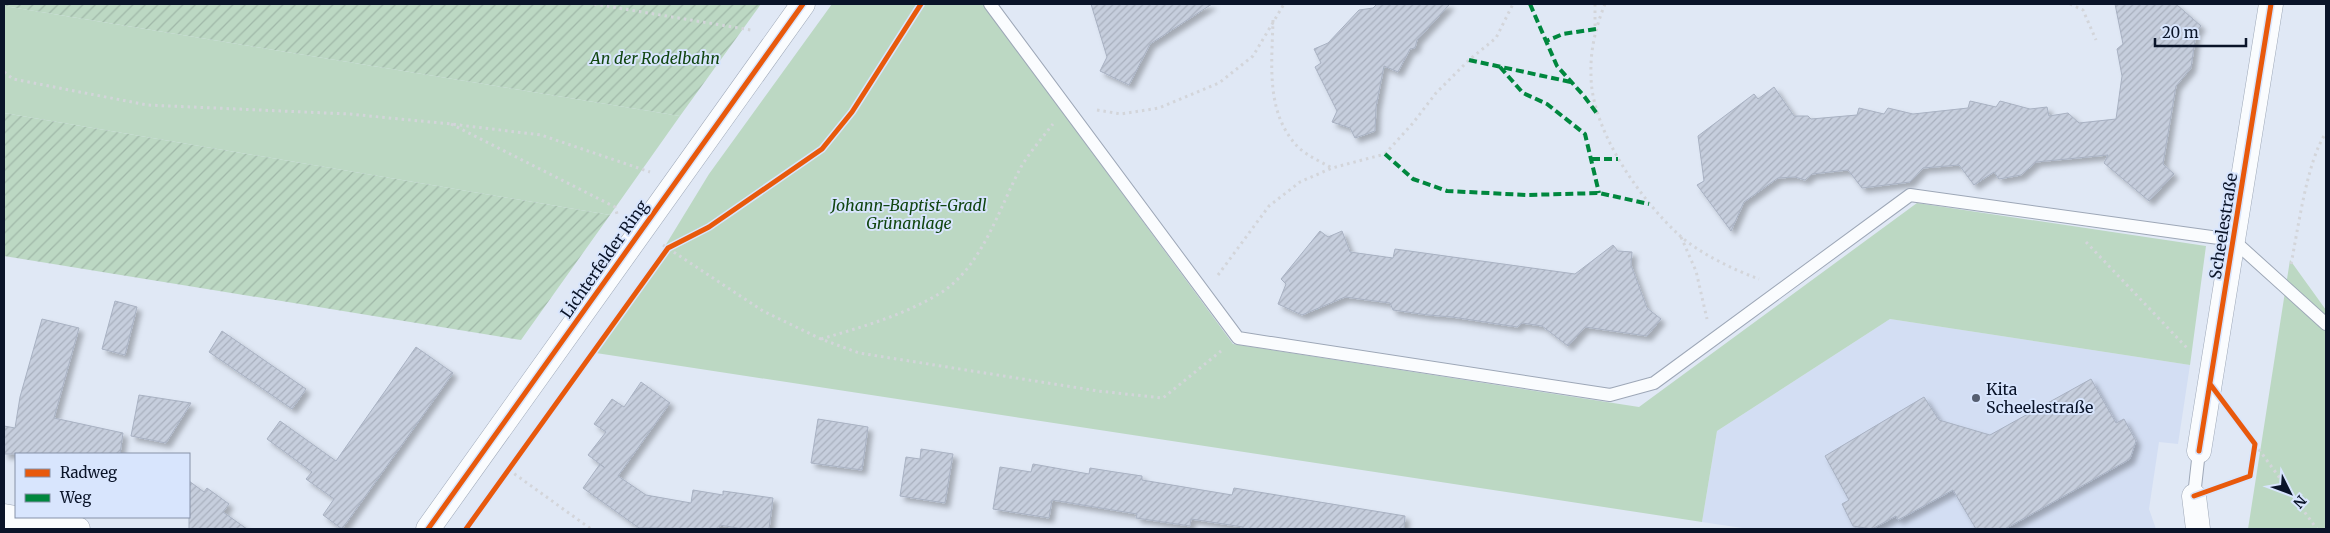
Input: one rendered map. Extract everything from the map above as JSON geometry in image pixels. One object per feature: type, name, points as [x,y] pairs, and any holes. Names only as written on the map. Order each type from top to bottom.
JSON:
[{"type":"street","name":"Lichterfelder Ring","points":[[428,529],[803,4]]},
{"type":"street","name":"Scheelestraße","points":[[2199,451],[2271,4]]},
{"type":"street","points":[[2194,496],[2198,529]]},
{"type":"street","points":[[15,518],[78,529]]},
{"type":"lane","points":[[990,4],[1238,338],[1610,395],[1654,383],[1910,195],[2233,240],[2326,324]]},
{"type":"lane","points":[[2194,496],[2199,451]]},
{"type":"path","points":[[594,4],[751,30]]},
{"type":"path","points":[[820,338],[865,326],[905,310],[943,291],[960,276],[977,254],[1022,165],[1066,106],[1121,114],[1159,108],[1219,83],[1253,56],[1273,19],[1284,4]]},
{"type":"path","points":[[1205,294],[1269,206],[1300,182],[1332,168],[1385,154],[1436,93],[1469,60],[1496,38],[1512,4]]},
{"type":"path","points":[[1595,4],[1596,29],[1590,75],[1598,115],[1618,159],[1649,204],[1681,236],[1734,270],[1783,288]]},
{"type":"path","points":[[1596,29],[1605,4]]},
{"type":"path","points":[[2070,4],[2083,10]]},
{"type":"path","points":[[2084,4],[2083,10],[2096,40]]},
{"type":"path","points":[[1273,19],[1273,95],[1281,124],[1300,148],[1332,168]]},
{"type":"path","points":[[4,72],[13,79],[147,105],[348,114],[541,135],[651,172]]},
{"type":"path","points":[[451,124],[615,207]]},
{"type":"path","points":[[2287,287],[2303,202],[2312,168],[2326,133]]},
{"type":"path","points":[[2063,217],[2194,355],[2210,384]]},
{"type":"path","points":[[1681,236],[1696,271],[1708,323],[1700,349]]},
{"type":"path","points":[[668,248],[763,311],[820,338],[859,353],[1098,391],[1163,398],[1238,338]]},
{"type":"path","points":[[2255,444],[2316,529]]},
{"type":"path","points":[[509,470],[591,529]]},
{"type":"shaded area","name":"Kita Scheelestraße","points":[[1890,319],[2190,365],[2178,444],[2159,442],[2149,509],[2156,529],[1749,529],[1702,522],[1717,431]]},
{"type":"green space","name":"An der Rodelbahn","points":[[4,4],[761,4],[680,116],[4,6]]},
{"type":"green space","name":"Johann-Baptist-Gradl Grünanlage","points":[[832,4],[983,4],[1233,344],[1639,407],[1917,203],[2206,246],[2190,365],[1890,319],[1717,431],[1702,522],[596,353],[626,310],[709,174]]},
{"type":"green space","points":[[4,6],[680,116],[610,215],[4,113]]},
{"type":"green space","points":[[4,113],[610,215],[521,340],[4,256]]},
{"type":"green space","points":[[2290,260],[2326,310],[2326,529],[2248,529]]},
{"type":"building","points":[[1091,4],[1212,4],[1150,44],[1129,85],[1100,71],[1107,57]]},
{"type":"building","points":[[1377,4],[1450,4],[1417,40],[1415,48],[1410,49],[1398,72],[1384,66],[1376,107],[1375,131],[1355,138],[1350,128],[1332,122],[1337,111],[1315,67],[1321,63],[1314,49],[1328,43],[1359,10],[1373,8]]},
{"type":"building","points":[[2115,4],[2176,4],[2201,26],[2196,33],[2191,68],[2176,86],[2163,164],[2174,174],[2149,201],[2104,163],[2108,155],[2036,162],[2021,175],[1999,179],[1994,172],[1974,185],[1959,165],[1923,168],[1910,182],[1862,188],[1848,170],[1812,174],[1805,180],[1795,177],[1778,178],[1744,202],[1731,231],[1697,185],[1704,181],[1698,136],[1754,94],[1758,99],[1774,87],[1794,116],[1808,116],[1811,119],[1857,115],[1859,108],[1884,114],[1888,108],[1913,114],[1968,108],[1970,101],[1996,107],[2000,101],[2030,109],[2047,107],[2049,116],[2068,113],[2079,123],[2116,119],[2122,76],[2117,49],[2123,44]]},
{"type":"building","points":[[1320,231],[1328,237],[1342,231],[1350,252],[1393,258],[1395,249],[1575,274],[1613,245],[1618,251],[1632,252],[1631,265],[1647,308],[1661,319],[1647,336],[1585,327],[1568,346],[1542,326],[1522,323],[1517,327],[1393,310],[1390,303],[1345,297],[1302,315],[1278,304],[1286,284],[1281,279]]},
{"type":"building","points":[[115,301],[137,307],[125,355],[102,349]]},
{"type":"building","points":[[42,319],[79,328],[54,418],[123,433],[120,453],[4,454],[4,426],[15,428],[20,397]]},
{"type":"building","points":[[222,331],[306,389],[292,409],[209,352]]},
{"type":"building","points":[[416,347],[453,373],[342,529],[323,515],[334,499],[306,479],[312,472],[267,439],[280,421],[336,461]]},
{"type":"building","points":[[2091,379],[2116,423],[2124,419],[2136,441],[2130,459],[2005,529],[1976,529],[1953,490],[1898,520],[1896,516],[1872,529],[1853,526],[1842,504],[1849,500],[1825,456],[1924,397],[1939,420],[1990,435]]},
{"type":"building","points":[[641,382],[670,403],[618,476],[646,495],[691,503],[693,490],[723,495],[723,491],[773,498],[769,529],[742,529],[720,525],[719,529],[639,528],[583,488],[600,464],[588,455],[606,432],[594,424],[612,399],[624,407]]},
{"type":"building","points":[[139,395],[191,403],[166,443],[131,436]]},
{"type":"building","points":[[818,419],[868,427],[862,470],[811,463]]},
{"type":"building","points":[[921,449],[953,454],[945,503],[900,496],[906,457],[920,459]]},
{"type":"building","points":[[1033,464],[1089,474],[1090,468],[1142,476],[1142,480],[1232,495],[1234,488],[1405,516],[1404,529],[1242,529],[1243,527],[1191,519],[1190,526],[1136,518],[1137,514],[1052,500],[1049,518],[993,509],[1000,467],[1031,472]]},
{"type":"building","points":[[190,482],[204,492],[207,488],[229,504],[223,512],[247,529],[189,529]]},
{"type":"marked path","points":[[1530,4],[1546,41]]},
{"type":"marked path","points":[[1596,29],[1563,34],[1546,41],[1557,66],[1598,115]]},
{"type":"marked path","points":[[1469,60],[1571,82]]},
{"type":"marked path","points":[[1500,67],[1523,93],[1547,104],[1585,134],[1599,193]]},
{"type":"marked path","points":[[1385,154],[1413,179],[1447,191],[1527,195],[1599,193],[1649,204]]},
{"type":"marked path","points":[[1592,159],[1618,159]]},
{"type":"cycle path","points":[[428,529],[803,4]]},
{"type":"cycle path","points":[[466,529],[668,248],[709,227],[822,149],[852,112],[921,4]]},
{"type":"cycle path","points":[[2199,451],[2271,4]]},
{"type":"cycle path","points":[[2194,496],[2250,476],[2255,444],[2210,384]]},
{"type":"place","name":"Kita Scheelestraße","points":[[1976,398]]}]
